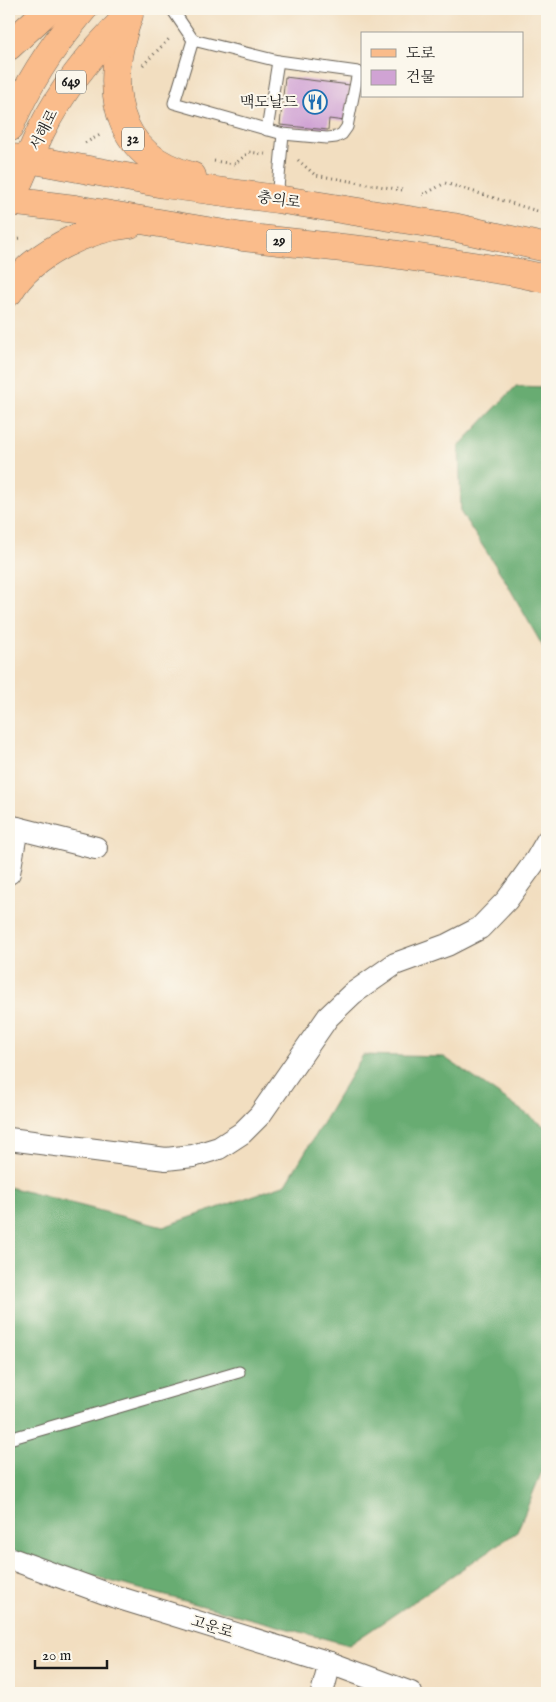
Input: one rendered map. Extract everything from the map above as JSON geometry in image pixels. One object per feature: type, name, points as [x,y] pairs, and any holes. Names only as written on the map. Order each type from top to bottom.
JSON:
[{"type":"main road","points":[[9,46],[49,9]]},
{"type":"main road","points":[[9,128],[20,100],[51,49],[83,9]]},
{"type":"main road","points":[[102,9],[105,13],[114,17],[132,12]]},
{"type":"main road","name":"서해로","points":[[10,201],[19,159],[42,131],[72,82],[104,40],[132,12]]},
{"type":"main road","name":"32","points":[[132,12],[120,42],[116,86],[117,103],[129,133],[160,165],[174,171],[239,187],[245,195]]},
{"type":"main road","name":"충의로","points":[[19,159],[164,184],[277,199],[453,227],[547,248]]},
{"type":"main road","points":[[242,238],[232,229],[229,212],[233,204],[245,195]]},
{"type":"main road","name":"29","points":[[10,201],[75,209],[242,238],[379,252],[514,272],[547,279]]},
{"type":"main road","points":[[9,292],[16,280],[34,263],[54,250],[88,234],[118,225],[159,223]]},
{"type":"street","points":[[9,873],[13,827],[96,848]]},
{"type":"street","points":[[9,1139],[166,1159],[193,1156],[219,1148],[242,1133],[260,1115],[328,1017],[352,994],[396,964],[447,945],[480,928],[507,900],[536,860],[547,841]]},
{"type":"street","name":"고운로","points":[[10,1564],[330,1663],[411,1693]]},
{"type":"street","points":[[322,1693],[330,1663]]},
{"type":"lane","points":[[172,9],[193,40],[278,61],[358,72],[347,128],[342,134],[328,138],[283,134],[174,103],[193,40]]},
{"type":"lane","points":[[267,130],[278,61]]},
{"type":"lane","points":[[277,199],[283,134]]},
{"type":"lane","points":[[9,1439],[239,1372]]},
{"type":"green space","points":[[516,386],[547,387],[547,654],[505,580],[461,513],[459,446]]},
{"type":"green space","points":[[363,1055],[444,1057],[547,1128],[547,1459],[517,1532],[349,1645],[9,1554],[9,1187],[163,1227],[286,1184]]},
{"type":"building","name":"맥도날드","points":[[285,77],[350,85],[345,121],[329,119],[328,130],[280,125]]},
{"type":"place","name":"맥도날드","points":[[315,102]]}]
